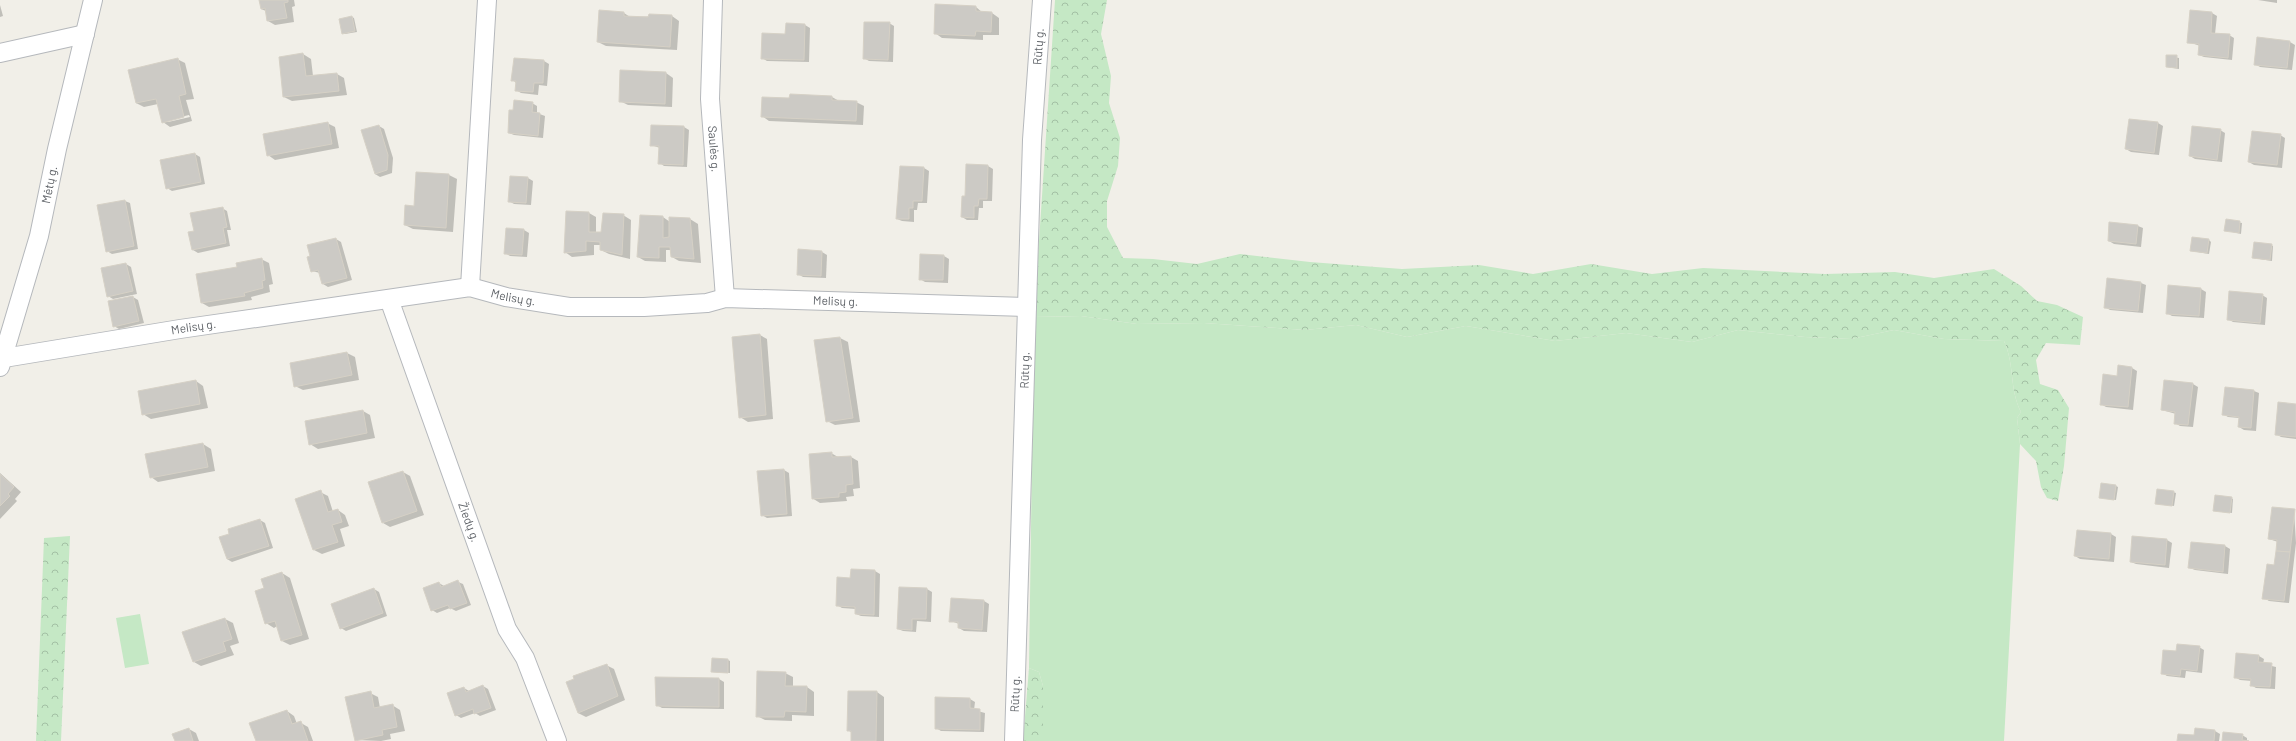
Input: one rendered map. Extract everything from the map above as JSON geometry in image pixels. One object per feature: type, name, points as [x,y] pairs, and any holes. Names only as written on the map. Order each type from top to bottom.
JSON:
[{"type":"street","name":"Mėtų g.","points":[[2,363],[39,236],[57,149],[93,0]]},
{"type":"street","points":[[470,287],[487,0]]},
{"type":"street","name":"Saulės g.","points":[[713,0],[710,99],[725,298]]},
{"type":"street","name":"Rūtų g.","points":[[1014,741],[1032,140],[1042,0]]},
{"type":"street","points":[[0,53],[85,34]]},
{"type":"street","name":"Melisų g.","points":[[2,363],[180,329],[470,287],[506,297],[569,307],[644,308],[707,303],[725,298],[1027,307]]},
{"type":"street","name":"Žiedų g.","points":[[389,299],[507,629],[525,658],[557,741]]},
{"type":"green space","points":[[1055,0],[1107,0],[1101,34],[1111,76],[1109,103],[1120,138],[1118,166],[1107,201],[1107,227],[1123,258],[1153,259],[1197,264],[1240,254],[1310,262],[1402,269],[1479,265],[1533,274],[1591,264],[1652,274],[1703,268],[1825,274],[1895,272],[1934,278],[1994,269],[2021,286],[2037,301],[2057,305],[2083,317],[2080,345],[2046,343],[2036,360],[2040,384],[2058,390],[2069,408],[2064,466],[2058,501],[2047,498],[2041,487],[2036,461],[2020,444],[2017,418],[2021,412],[2017,403],[2010,359],[2004,341],[1944,339],[1894,330],[1851,339],[1805,337],[1738,330],[1692,342],[1626,333],[1555,341],[1466,326],[1407,337],[1356,325],[1305,330],[1204,323],[1137,324],[1081,316],[1034,317]]},
{"type":"green space","points":[[1081,316],[1137,324],[1204,323],[1305,330],[1356,325],[1407,337],[1466,326],[1555,341],[1626,333],[1692,342],[1738,330],[1805,337],[1851,339],[1894,330],[1944,339],[2004,341],[2010,359],[2017,403],[2021,412],[2017,418],[2020,444],[2004,741],[1043,741],[1043,686],[1039,672],[1029,668],[1034,317]]},
{"type":"green space","points":[[70,536],[61,741],[36,741],[44,538]]},
{"type":"green space","points":[[140,614],[149,664],[125,668],[116,618]]},
{"type":"green space","points":[[1029,668],[1039,672],[1043,686],[1043,741],[1023,741]]},
{"type":"building","points":[[259,0],[288,0],[288,2],[284,3],[287,18],[267,21],[265,8],[261,9]]},
{"type":"building","points":[[935,4],[976,6],[976,11],[992,12],[991,32],[976,31],[975,36],[934,34]]},
{"type":"building","points":[[599,10],[624,12],[624,16],[648,17],[649,14],[672,15],[670,47],[597,42]]},
{"type":"building","points":[[2190,10],[2212,12],[2211,33],[2230,34],[2228,58],[2198,55],[2199,44],[2187,43]]},
{"type":"building","points":[[352,16],[355,31],[342,34],[339,19]]},
{"type":"building","points":[[864,22],[890,22],[888,60],[863,59]]},
{"type":"building","points":[[786,23],[805,24],[804,60],[761,59],[762,33],[785,34]]},
{"type":"building","points":[[2257,37],[2290,41],[2287,68],[2254,65]]},
{"type":"building","points":[[303,53],[306,76],[337,73],[339,91],[283,97],[279,57]]},
{"type":"building","points":[[2166,55],[2177,55],[2177,68],[2166,67]]},
{"type":"building","points":[[178,58],[186,94],[179,96],[184,117],[162,123],[156,99],[136,103],[128,70]]},
{"type":"building","points":[[514,58],[544,60],[543,83],[534,83],[533,92],[515,91],[516,81],[511,81]]},
{"type":"building","points":[[620,70],[666,72],[665,104],[619,102]]},
{"type":"building","points":[[790,94],[832,96],[832,100],[857,101],[856,121],[761,117],[762,97],[789,98]]},
{"type":"building","points":[[514,100],[533,102],[532,112],[540,113],[538,136],[508,133],[509,110],[513,110]]},
{"type":"building","points":[[2129,119],[2158,122],[2154,153],[2125,149]]},
{"type":"building","points":[[328,122],[332,144],[267,156],[263,134]]},
{"type":"building","points":[[379,125],[388,155],[387,170],[375,174],[361,130]]},
{"type":"building","points":[[651,125],[684,126],[683,165],[658,164],[659,146],[650,146]]},
{"type":"building","points":[[2192,126],[2221,129],[2217,160],[2189,156]]},
{"type":"building","points":[[2252,131],[2281,134],[2277,165],[2248,162]]},
{"type":"building","points":[[195,153],[201,182],[166,189],[160,160]]},
{"type":"building","points":[[966,164],[988,165],[987,199],[979,199],[978,206],[974,206],[974,218],[961,217],[962,196],[965,196]]},
{"type":"building","points":[[900,166],[924,167],[922,201],[913,201],[913,208],[909,208],[909,219],[896,219]]},
{"type":"building","points":[[416,172],[449,174],[446,228],[404,225],[405,205],[414,206]]},
{"type":"building","points":[[510,176],[528,177],[526,203],[508,202]]},
{"type":"building","points":[[125,200],[134,246],[106,252],[97,205]]},
{"type":"building","points":[[223,207],[227,227],[223,228],[226,243],[192,250],[188,232],[194,231],[190,213]]},
{"type":"building","points":[[566,211],[589,212],[589,232],[601,232],[603,213],[624,214],[622,255],[600,250],[600,242],[586,241],[586,251],[564,253]]},
{"type":"building","points":[[640,215],[663,216],[663,238],[669,237],[669,217],[690,218],[694,259],[671,257],[670,247],[659,247],[659,258],[637,257]]},
{"type":"building","points":[[2226,219],[2240,221],[2239,233],[2224,231]]},
{"type":"building","points":[[2109,222],[2138,225],[2136,244],[2108,241]]},
{"type":"building","points":[[506,228],[524,229],[522,255],[504,254]]},
{"type":"building","points":[[2192,237],[2209,239],[2207,253],[2190,251]]},
{"type":"building","points":[[336,238],[347,278],[322,284],[318,270],[311,272],[307,257],[310,256],[307,245]]},
{"type":"building","points":[[2254,242],[2272,244],[2270,260],[2252,258]]},
{"type":"building","points":[[798,249],[822,251],[821,276],[797,275]]},
{"type":"building","points":[[920,254],[944,255],[943,280],[919,280]]},
{"type":"building","points":[[262,258],[265,280],[262,281],[263,288],[244,293],[245,296],[201,303],[196,274],[237,267],[236,263]]},
{"type":"building","points":[[126,263],[133,291],[107,297],[101,268]]},
{"type":"building","points":[[2107,278],[2141,282],[2138,311],[2104,308]]},
{"type":"building","points":[[2168,285],[2201,288],[2199,316],[2166,314]]},
{"type":"building","points":[[2229,291],[2263,294],[2260,323],[2227,320]]},
{"type":"building","points":[[133,296],[139,321],[113,327],[108,301]]},
{"type":"building","points":[[760,334],[766,415],[739,418],[732,337]]},
{"type":"building","points":[[840,337],[853,418],[826,422],[814,340]]},
{"type":"building","points":[[347,352],[352,375],[294,387],[290,363]]},
{"type":"building","points":[[2118,365],[2132,367],[2128,407],[2100,405],[2103,374],[2117,376]]},
{"type":"building","points":[[196,380],[200,404],[142,415],[138,391]]},
{"type":"building","points":[[2164,380],[2193,383],[2188,425],[2174,424],[2175,412],[2161,410]]},
{"type":"building","points":[[2225,387],[2254,390],[2251,428],[2238,427],[2239,417],[2222,415]]},
{"type":"building","points":[[2278,402],[2296,404],[2296,437],[2275,435]]},
{"type":"building","points":[[363,410],[367,433],[309,445],[305,421]]},
{"type":"building","points":[[203,443],[208,467],[150,478],[145,454]]},
{"type":"building","points":[[832,452],[832,457],[851,456],[853,484],[846,485],[846,492],[839,493],[839,497],[812,499],[809,454]]},
{"type":"building","points":[[784,469],[787,514],[761,516],[757,471]]},
{"type":"building","points":[[403,471],[417,511],[382,523],[368,482]]},
{"type":"building","points":[[0,474],[14,487],[8,494],[10,496],[0,506]]},
{"type":"building","points":[[2101,483],[2116,485],[2114,500],[2099,498]]},
{"type":"building","points":[[2157,489],[2174,491],[2172,506],[2155,504]]},
{"type":"building","points":[[321,490],[328,512],[338,509],[342,522],[332,525],[338,542],[313,550],[295,499]]},
{"type":"building","points":[[2215,495],[2232,497],[2230,513],[2213,511]]},
{"type":"building","points":[[2272,507],[2295,509],[2290,552],[2276,551],[2277,540],[2268,539]]},
{"type":"building","points":[[260,519],[269,546],[227,559],[219,537],[229,534],[228,529]]},
{"type":"building","points":[[2077,530],[2111,533],[2109,559],[2074,556]]},
{"type":"building","points":[[2132,536],[2167,539],[2165,565],[2130,562]]},
{"type":"building","points":[[2191,542],[2225,545],[2223,572],[2188,568]]},
{"type":"building","points":[[2276,551],[2290,552],[2284,601],[2262,599],[2267,564],[2274,565]]},
{"type":"building","points":[[851,569],[875,570],[874,615],[855,614],[855,607],[836,606],[837,577],[850,578]]},
{"type":"building","points":[[282,572],[302,635],[281,641],[275,621],[265,624],[255,591],[264,588],[261,579]]},
{"type":"building","points":[[458,580],[467,603],[450,609],[448,605],[431,611],[423,588],[439,582],[441,587]]},
{"type":"building","points":[[899,587],[927,588],[926,619],[912,619],[912,630],[897,629]]},
{"type":"building","points":[[374,588],[383,613],[340,629],[331,604]]},
{"type":"building","points":[[951,598],[984,600],[982,630],[958,628],[958,622],[949,622]]},
{"type":"building","points":[[225,618],[232,639],[223,642],[226,651],[193,662],[182,632]]},
{"type":"building","points":[[2177,644],[2200,646],[2197,671],[2181,669],[2180,676],[2161,674],[2163,650],[2176,651]]},
{"type":"building","points":[[2236,653],[2259,655],[2258,662],[2272,663],[2270,687],[2250,686],[2251,679],[2234,678]]},
{"type":"building","points":[[712,658],[728,659],[728,673],[711,672]]},
{"type":"building","points":[[607,664],[618,696],[578,713],[566,682],[574,679],[573,676]]},
{"type":"building","points":[[757,671],[786,672],[785,686],[807,686],[806,712],[785,711],[784,717],[756,717]]},
{"type":"building","points":[[655,677],[719,678],[719,707],[656,706]]},
{"type":"building","points":[[483,685],[491,708],[474,714],[473,709],[455,716],[447,693],[464,687],[466,692]]},
{"type":"building","points":[[371,691],[374,708],[393,704],[397,727],[382,730],[383,735],[355,741],[345,697]]},
{"type":"building","points":[[848,691],[877,691],[876,741],[851,741],[851,731],[847,731]]},
{"type":"building","points":[[935,697],[970,698],[970,708],[980,709],[980,730],[935,729]]},
{"type":"building","points":[[287,710],[292,724],[301,721],[308,741],[256,741],[249,723]]},
{"type":"building","points":[[189,728],[193,741],[175,741],[172,734]]},
{"type":"building","points":[[2195,728],[2215,730],[2214,741],[2177,741],[2178,734],[2194,735]]},
{"type":"building","points":[[2223,732],[2243,734],[2242,740],[2249,741],[2222,741]]}]
